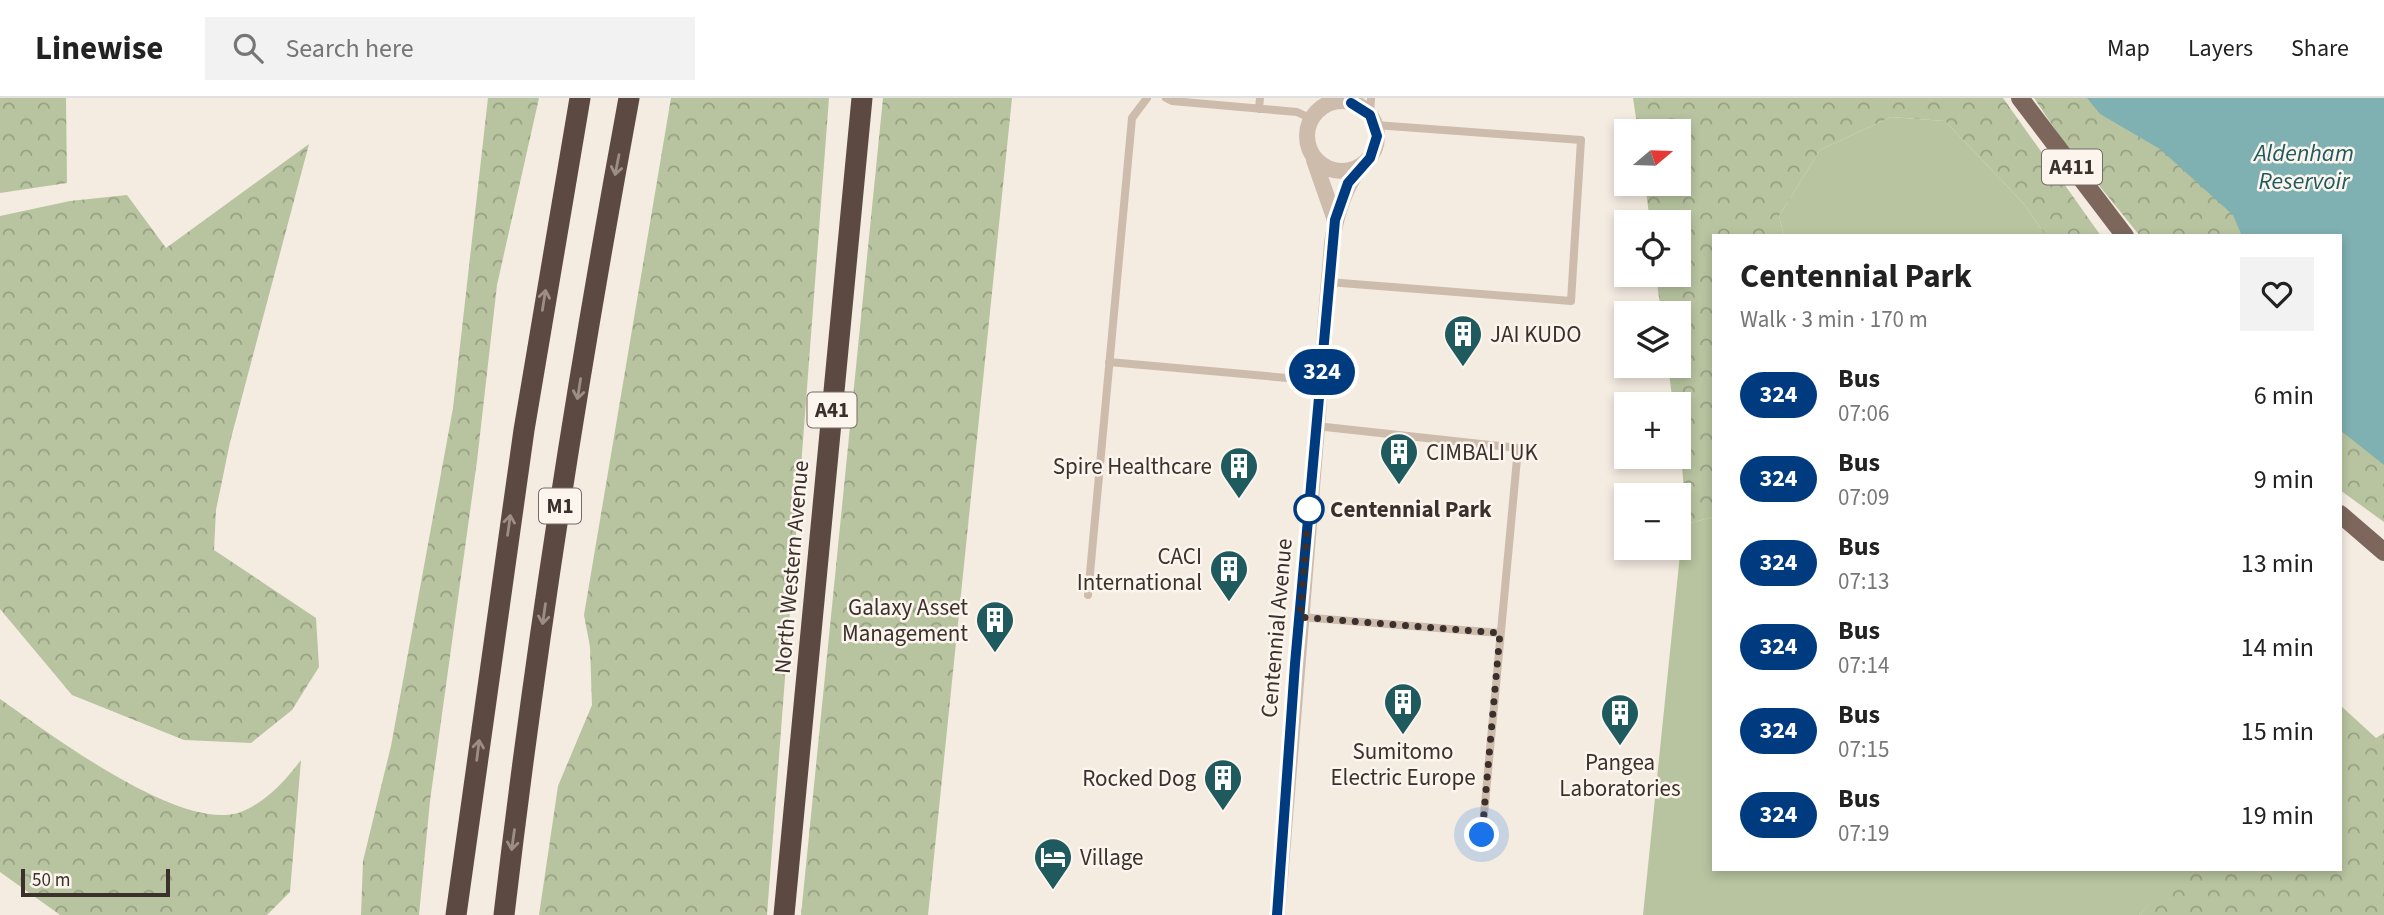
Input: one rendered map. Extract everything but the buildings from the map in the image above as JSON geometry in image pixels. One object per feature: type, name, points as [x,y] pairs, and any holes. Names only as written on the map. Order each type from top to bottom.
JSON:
[{"type":"highway","name":"M1","points":[[457,915],[523,430],[580,98]]},
{"type":"highway","name":"M1","points":[[504,915],[561,503],[601,247],[629,98]]},
{"type":"highway","name":"North Western Avenue","points":[[784,915],[862,98]]},
{"type":"main road","name":"A411","points":[[2020,98],[2123,234]]},
{"type":"main road","points":[[2342,516],[2384,552]]},
{"type":"street","points":[[1340,102],[1361,107],[1372,120],[1375,148],[1348,183],[1335,220],[1307,137],[1312,119],[1329,104],[1340,102]]},
{"type":"street","points":[[1312,155],[1320,163],[1340,172],[1361,166]]},
{"type":"street","name":"Centennial Avenue","points":[[1277,915],[1335,220]]},
{"type":"lane","points":[[1088,595],[1132,118],[1147,98]]},
{"type":"lane","points":[[1166,98],[1172,101],[1297,113],[1312,119]]},
{"type":"lane","points":[[1259,109],[1260,98]]},
{"type":"lane","points":[[1328,282],[1571,301],[1581,140],[1372,120],[1371,98]]},
{"type":"lane","points":[[1109,362],[1321,380]]},
{"type":"lane","points":[[1316,426],[1518,448],[1482,835]]},
{"type":"lane","points":[[1300,617],[1500,633]]},
{"type":"green space","points":[[0,98],[66,98],[67,183],[0,193]]},
{"type":"green space","points":[[488,98],[539,98],[497,285],[477,461],[430,801],[419,915],[361,915],[363,861],[391,746],[453,408]]},
{"type":"green space","points":[[671,98],[829,98],[767,915],[539,915],[558,786],[592,705],[590,647],[584,615]]},
{"type":"green space","points":[[883,98],[1012,98],[928,915],[801,915]]},
{"type":"green space","points":[[1633,98],[2003,98],[2100,234],[2045,234],[2024,204],[1945,121],[1891,117],[1820,150],[1779,216],[1784,234],[1712,234],[1712,517],[1691,523],[1691,483],[1683,483],[1682,469],[1691,469],[1691,392],[1671,392],[1670,378],[1691,378],[1691,301],[1659,301],[1658,287],[1691,287],[1691,210],[1648,210],[1647,196],[1691,196],[1691,119],[1636,119]]},
{"type":"green space","name":"Aldenham Reservoir","points":[[2034,98],[2384,98],[2384,522],[2342,491],[2342,234],[2138,234],[2063,141]]},
{"type":"green space","points":[[1891,117],[1945,121],[2024,204],[2045,234],[1784,234],[1779,216],[1820,150]]},
{"type":"green space","points":[[309,144],[230,442],[216,510],[214,550],[316,618],[319,667],[292,710],[251,743],[184,740],[72,695],[0,609],[0,216],[70,201],[127,195],[166,248]]},
{"type":"green space","points":[[1712,517],[1712,871],[2184,871],[2139,915],[1643,915],[1679,560],[1691,560],[1691,523]]},
{"type":"green space","points":[[0,699],[82,755],[152,795],[185,808],[216,815],[241,812],[259,803],[282,783],[301,760],[290,892],[267,915],[60,915],[0,872]]},
{"type":"green space","points":[[2342,707],[2376,738],[2384,733],[2384,915],[2139,915],[2183,871],[2342,871]]},
{"type":"water","name":"Aldenham Reservoir","points":[[2087,98],[2384,98],[2384,465],[2342,432],[2342,234],[2241,234],[2233,215],[2160,149],[2100,114]]},
{"type":"bus line","name":"324","points":[[1277,915],[1295,664],[1335,220],[1348,183],[1370,158],[1377,136],[1370,115],[1351,103]]},
{"type":"place","name":"JAI KUDO","points":[[1463,368]]},
{"type":"place","name":"CIMBALI UK","points":[[1399,486]]},
{"type":"place","name":"Spire Healthcare","points":[[1239,500]]},
{"type":"place","name":"Centennial Park","points":[[1309,509]]},
{"type":"place","name":"CACI International","points":[[1229,603]]},
{"type":"place","name":"Galaxy Asset Management","points":[[995,654]]},
{"type":"place","name":"Sumitomo Electric Europe","points":[[1403,736]]},
{"type":"place","name":"Pangea Laboratories","points":[[1620,747]]},
{"type":"place","name":"Rocked Dog","points":[[1223,812]]},
{"type":"place","name":"Village","points":[[1053,891]]},
{"type":"route","points":[[1309,509],[1300,617],[1500,633],[1482,835]]}]
